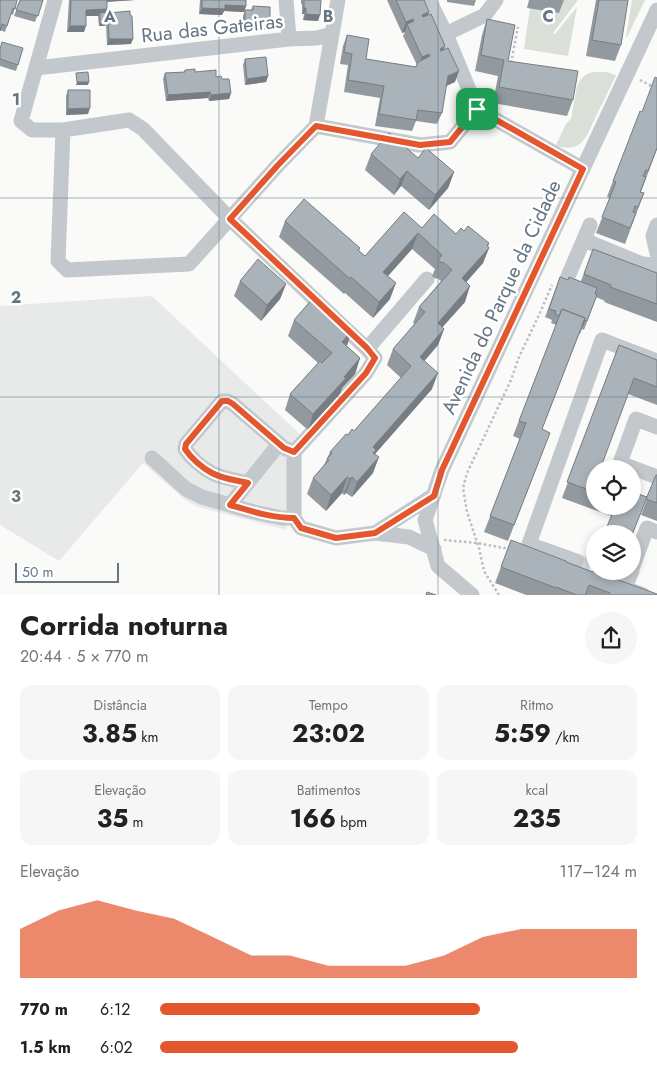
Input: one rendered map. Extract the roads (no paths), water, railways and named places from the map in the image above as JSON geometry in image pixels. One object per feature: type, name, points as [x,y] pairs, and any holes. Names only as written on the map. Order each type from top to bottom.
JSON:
[{"type":"street","points":[[55,0],[21,121],[32,130],[63,130],[129,120],[143,129],[230,219],[367,348],[375,358],[366,373],[294,452],[294,518],[301,528],[336,538],[375,533],[409,537],[432,545]]},
{"type":"street","points":[[286,0],[289,39]]},
{"type":"street","points":[[63,130],[58,261],[67,270],[189,264],[278,165],[316,126],[338,0]]},
{"type":"street","points":[[429,0],[446,34],[477,109],[583,169]]},
{"type":"street","points":[[446,34],[485,15],[496,0]]},
{"type":"street","name":"Avenida do Parque da Cidade","points":[[472,595],[438,566],[425,520],[446,462],[657,10]]},
{"type":"street","name":"Rua das Gateiras","points":[[36,68],[289,39],[317,38],[332,34]]},
{"type":"street","points":[[316,126],[420,145],[450,142],[477,109]]},
{"type":"street","points":[[566,281],[590,225]]},
{"type":"street","points":[[657,225],[653,236],[657,253]]},
{"type":"street","points":[[584,240],[642,264],[657,265]]},
{"type":"street","points":[[367,348],[427,279]]},
{"type":"street","points":[[576,561],[529,544],[602,340],[657,361]]},
{"type":"street","points":[[248,483],[217,476],[185,449],[186,444],[222,401],[228,401],[233,404],[284,448],[294,452]]},
{"type":"street","points":[[657,426],[636,419],[620,463],[657,477]]},
{"type":"street","points":[[230,505],[279,444]]},
{"type":"street","points":[[152,458],[186,489],[202,497],[254,512],[282,518],[294,518]]},
{"type":"street","points":[[375,533],[434,496]]},
{"type":"street","points":[[641,546],[648,528],[657,532]]},
{"type":"street","points":[[628,580],[625,588],[643,595]]},
{"type":"tunnel","points":[[576,561],[586,565]]}]
